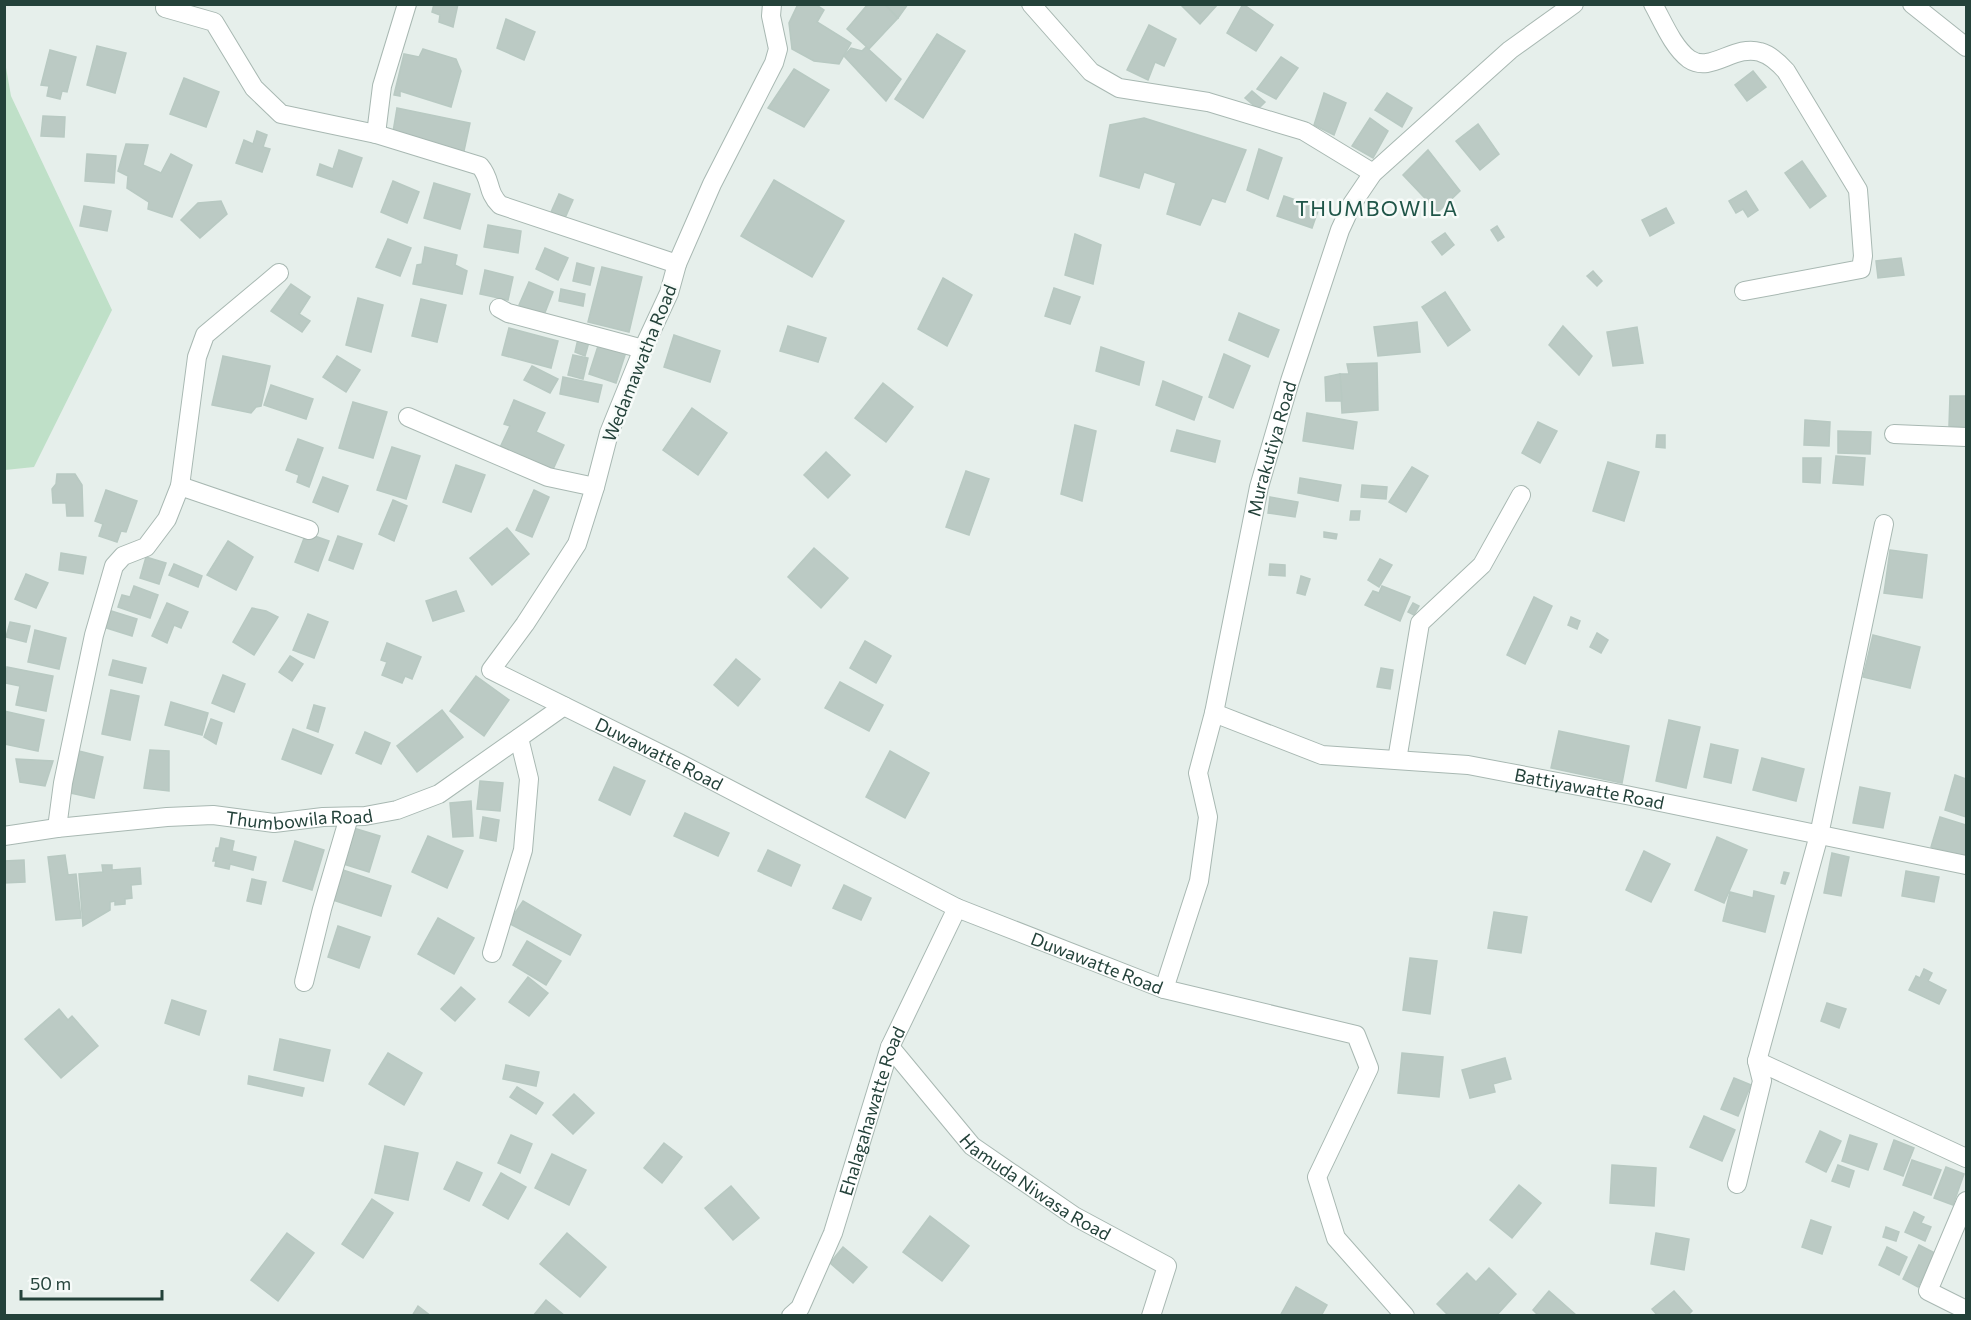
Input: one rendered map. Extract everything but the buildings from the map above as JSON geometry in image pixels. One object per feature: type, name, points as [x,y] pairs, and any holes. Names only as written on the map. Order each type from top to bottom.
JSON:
[{"type":"street","points":[[376,134],[382,86],[407,4]]},
{"type":"street","name":"Wedamawatha Road","points":[[564,706],[491,670],[525,624],[577,544],[609,432],[669,293],[676,264],[712,184],[774,63],[778,49],[771,16],[772,4]]},
{"type":"street","points":[[1031,4],[1091,72],[1119,88],[1208,102],[1304,131],[1373,173]]},
{"type":"street","name":"Murakutiya Road","points":[[1164,989],[1199,881],[1208,816],[1198,773],[1214,713],[1259,487],[1340,230],[1352,204],[1373,173],[1510,51],[1574,4]]},
{"type":"street","points":[[1653,4],[1680,50],[1691,60],[1713,63],[1728,55],[1748,50],[1761,52],[1774,59],[1786,71],[1858,190],[1863,256],[1861,269],[1744,291]]},
{"type":"street","points":[[1912,4],[1966,47]]},
{"type":"street","points":[[165,8],[214,22],[254,88],[281,114],[376,134],[480,166],[487,174],[491,196],[500,205],[676,264]]},
{"type":"street","points":[[57,828],[63,783],[94,635],[114,566],[123,556],[146,547],[167,519],[180,486],[197,357],[205,335],[279,273]]},
{"type":"street","points":[[499,308],[508,313],[643,349]]},
{"type":"street","points":[[408,417],[548,477],[595,487]]},
{"type":"street","points":[[1894,434],[1966,437]]},
{"type":"street","points":[[180,486],[309,530]]},
{"type":"street","points":[[1397,760],[1420,623],[1482,565],[1521,495]]},
{"type":"street","points":[[1737,1184],[1762,1082],[1757,1061],[1819,835],[1884,524]]},
{"type":"street","name":"Thumbowila Road","points":[[4,837],[57,828],[167,817],[213,815],[274,823],[323,817],[349,817],[397,810],[439,794],[564,706]]},
{"type":"street","name":"Duwawatte Road","points":[[564,706],[679,763],[957,908],[1164,989],[1356,1035],[1369,1068],[1317,1177],[1336,1238],[1404,1316]]},
{"type":"street","name":"Battiyawatte Road","points":[[1214,713],[1322,754],[1468,765],[1966,865]]},
{"type":"street","points":[[492,953],[523,850],[529,779],[519,738]]},
{"type":"street","points":[[304,982],[322,909],[349,817]]},
{"type":"street","name":"Ehalagahawatte Road","points":[[791,1316],[800,1308],[833,1233],[890,1047],[957,908]]},
{"type":"street","name":"Hamuda Niwasa Road","points":[[890,1047],[972,1146],[1074,1215],[1167,1266],[1151,1316]]},
{"type":"street","points":[[1757,1061],[1966,1158]]},
{"type":"street","points":[[1966,1201],[1928,1291],[1966,1310]]},
{"type":"green space","points":[[5,62],[11,96],[112,310],[34,467],[5,470]]},
{"type":"district","name":"THUMBOWILA","points":[[1377,207]]}]
